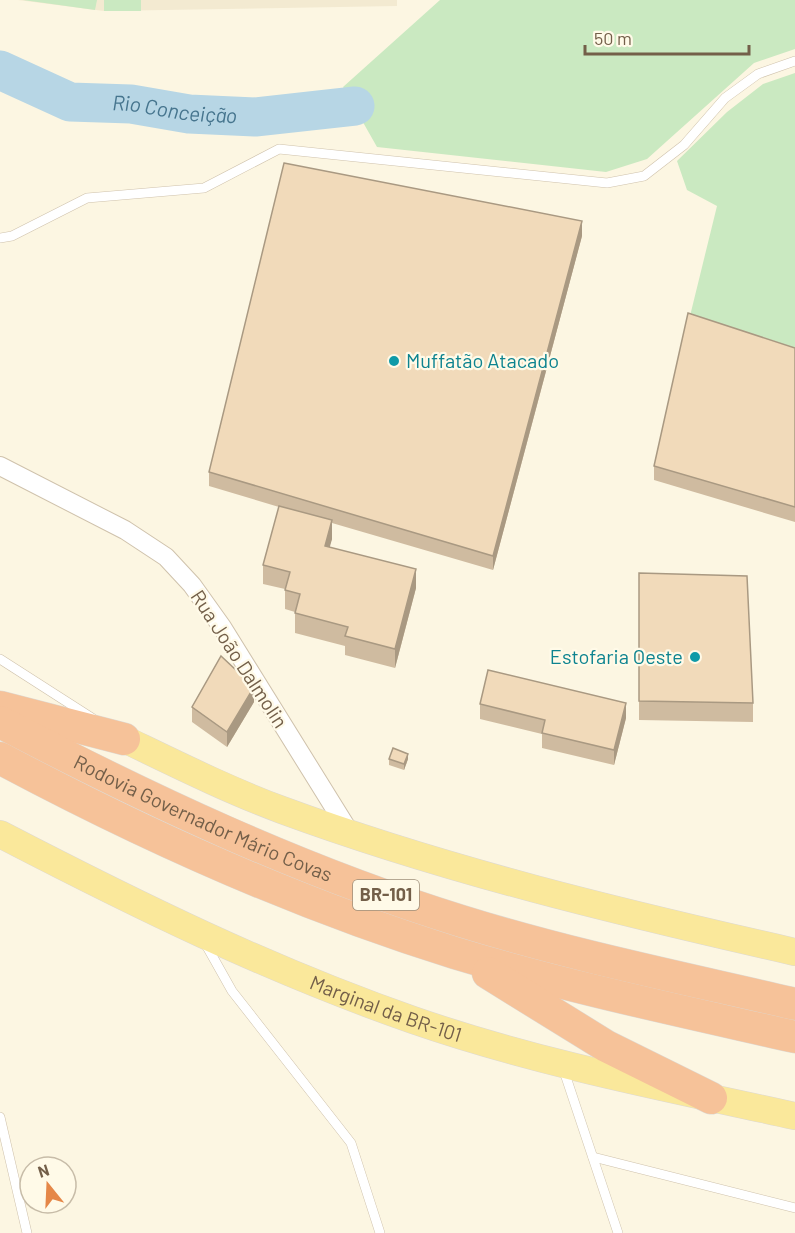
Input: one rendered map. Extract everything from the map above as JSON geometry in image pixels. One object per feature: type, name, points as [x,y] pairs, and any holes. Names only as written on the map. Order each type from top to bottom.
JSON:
[{"type":"highway","points":[[0,707],[124,739]]},
{"type":"highway","name":"Rodovia Governador Mário Covas","points":[[0,722],[137,793],[201,822],[367,889],[517,937],[795,1004]]},
{"type":"highway","name":"Rodovia Governador Mário Covas","points":[[0,758],[150,835],[328,910],[454,952],[554,981],[795,1037]]},
{"type":"highway","points":[[454,952],[606,1046],[711,1098]]},
{"type":"main road","points":[[124,739],[270,805],[350,833],[564,896],[795,952]]},
{"type":"main road","name":"Marginal da BR-101","points":[[0,834],[201,935],[322,987],[414,1020],[475,1040],[562,1063],[795,1116]]},
{"type":"street","name":"Rua João Dalmolin","points":[[0,466],[125,530],[166,557],[192,585],[222,627],[350,833]]},
{"type":"lane","points":[[0,238],[12,236],[87,198],[204,188],[279,149],[607,183],[644,176],[684,145],[725,98],[758,74],[795,61]]},
{"type":"lane","points":[[0,659],[124,739]]},
{"type":"lane","points":[[201,935],[232,991],[351,1143],[380,1233]]},
{"type":"lane","points":[[562,1063],[618,1233]]},
{"type":"lane","points":[[0,1116],[27,1233]]},
{"type":"lane","points":[[593,1157],[795,1208]]},
{"type":"shaded area","points":[[18,0],[397,0],[397,6],[104,11]]},
{"type":"green space","points":[[23,0],[97,0],[95,10]]},
{"type":"green space","points":[[104,0],[141,0],[141,11],[104,11]]},
{"type":"green space","points":[[440,0],[795,0],[795,49],[754,63],[647,159],[606,172],[377,147],[343,87]]},
{"type":"green space","points":[[795,73],[795,348],[690,316],[717,206],[687,190],[677,161],[727,112],[763,84]]},
{"type":"building","name":"Muffatão Atacado","points":[[284,163],[582,221],[493,556],[209,472]]},
{"type":"building","points":[[688,313],[795,348],[795,507],[654,466]]},
{"type":"building","points":[[279,506],[332,520],[325,546],[416,569],[395,649],[345,636],[348,627],[295,613],[300,594],[285,590],[290,572],[263,565]]},
{"type":"building","name":"Estofaria Oeste","points":[[639,573],[747,576],[753,703],[639,701]]},
{"type":"building","points":[[221,656],[254,687],[227,732],[192,707]]},
{"type":"building","points":[[488,670],[626,703],[614,750],[542,733],[545,720],[480,704]]},
{"type":"building","points":[[393,748],[408,754],[404,764],[389,759]]},
{"type":"waterway","name":"Rio Conceição","points":[[0,70],[70,102],[131,104],[189,114],[255,117],[355,106]]},
{"type":"place","name":"Muffatão Atacado","points":[[394,361]]},
{"type":"place","name":"Estofaria Oeste","points":[[695,657]]}]
